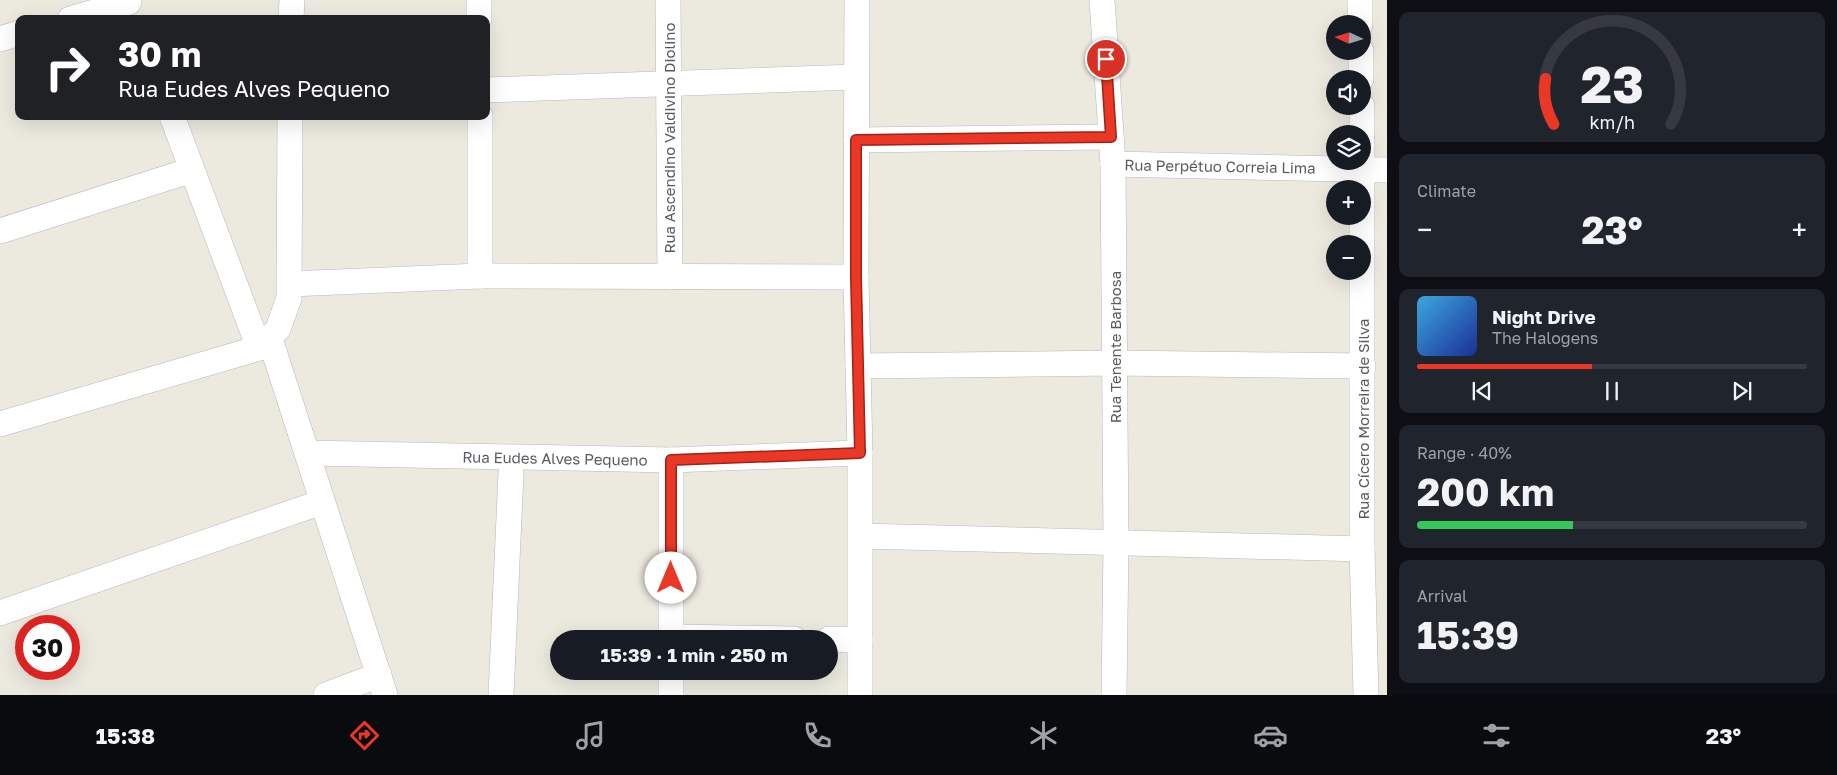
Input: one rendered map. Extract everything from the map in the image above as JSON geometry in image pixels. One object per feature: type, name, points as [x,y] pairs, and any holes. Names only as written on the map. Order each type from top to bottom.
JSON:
[{"type":"street","points":[[291,15],[292,0]]},
{"type":"street","points":[[479,0],[479,15]]},
{"type":"street","name":"Rua Ascendino Valdivino Diolino","points":[[668,0],[670,277]]},
{"type":"street","points":[[857,0],[856,277],[861,536],[860,695]]},
{"type":"street","name":"Rua Tenente Barbosa","points":[[1102,0],[1113,164],[1116,543],[1114,695]]},
{"type":"street","points":[[1360,0],[1360,15]]},
{"type":"street","points":[[90,15],[131,7]]},
{"type":"street","points":[[0,39],[15,34]]},
{"type":"street","points":[[490,90],[856,77]]},
{"type":"street","points":[[173,120],[307,453],[382,685],[326,695]]},
{"type":"street","points":[[0,424],[264,344],[278,329],[285,314],[289,298],[290,120]]},
{"type":"street","points":[[480,120],[480,276]]},
{"type":"street","points":[[856,140],[1111,137]]},
{"type":"street","name":"Rua Perpétuo Correia Lima","points":[[1113,164],[1375,169]]},
{"type":"street","name":"Rua Cícero Morreira de Silva","points":[[1366,695],[1362,549],[1363,366],[1375,169]]},
{"type":"street","points":[[0,231],[192,170]]},
{"type":"street","points":[[290,284],[480,276],[856,277]]},
{"type":"street","points":[[858,366],[1115,363],[1363,366]]},
{"type":"street","name":"Rua Eudes Alves Pequeno","points":[[307,453],[671,460],[860,453]]},
{"type":"street","points":[[671,460],[671,630]]},
{"type":"street","points":[[501,695],[510,474]]},
{"type":"street","points":[[0,613],[322,502]]},
{"type":"street","points":[[861,536],[1362,549]]},
{"type":"street","points":[[838,639],[860,640]]},
{"type":"street","points":[[671,680],[671,695]]},
{"type":"route","points":[[671,578],[671,460],[860,453],[856,277],[856,140],[1111,137],[1106,59]]}]
